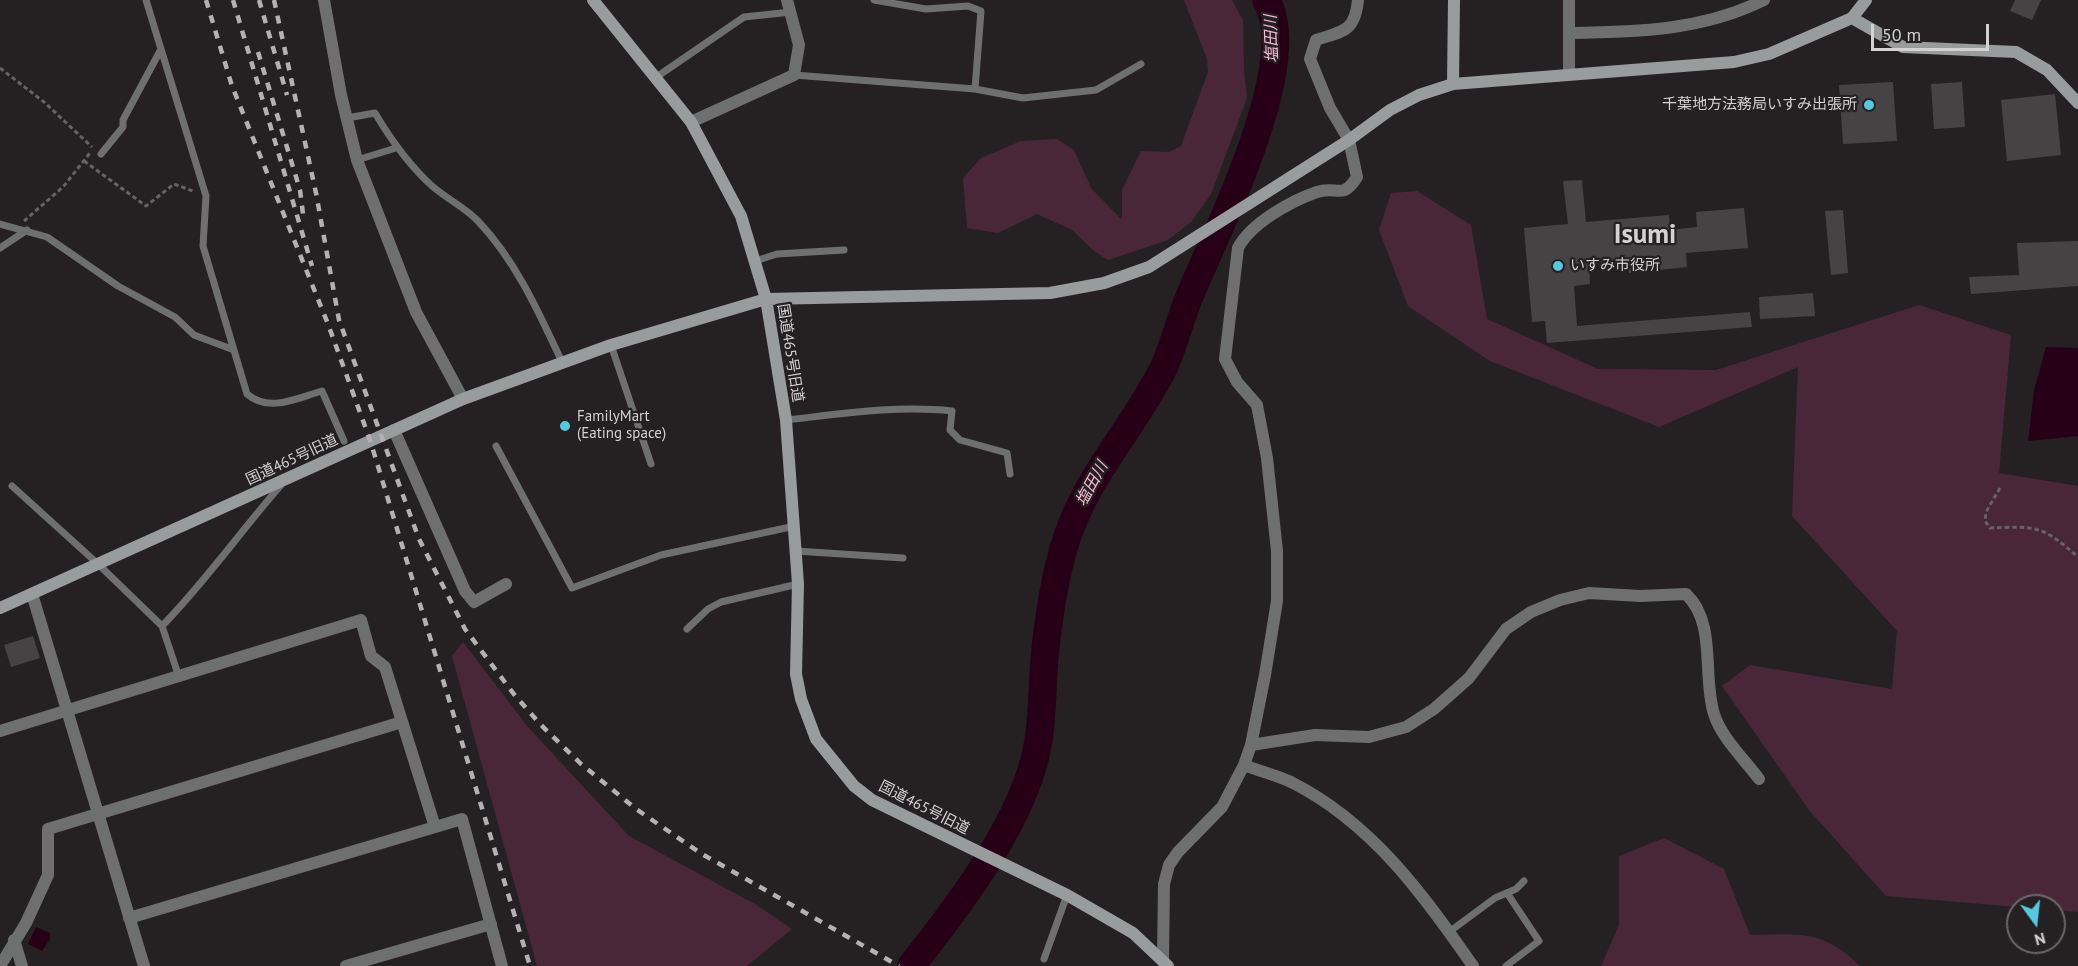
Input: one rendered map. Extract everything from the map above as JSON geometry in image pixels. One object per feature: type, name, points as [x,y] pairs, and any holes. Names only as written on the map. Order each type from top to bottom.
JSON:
[{"type":"street","points":[[324,0],[357,160],[416,312],[464,399]]},
{"type":"street","points":[[593,0],[691,122],[741,216],[766,298],[1050,293],[1104,283],[1149,267],[1280,185],[1390,110],[1419,95],[1454,84],[1734,62],[1769,54],[1852,18],[1866,0]]},
{"type":"street","points":[[1165,962],[1164,884],[1169,865],[1178,852],[1222,807],[1244,765],[1251,745],[1277,601],[1277,551],[1267,458],[1257,405],[1237,382],[1225,359],[1238,248],[1244,237],[1306,196],[1321,191],[1340,193],[1350,188],[1357,177],[1349,140],[1330,108],[1310,59],[1316,40],[1347,30],[1357,17],[1358,0]]},
{"type":"street","points":[[1454,0],[1454,84]]},
{"type":"street","points":[[1569,0],[1569,74]]},
{"type":"street","points":[[1569,33],[1641,32],[1689,26],[1764,0]]},
{"type":"street","points":[[691,122],[794,75],[799,45],[789,6]]},
{"type":"street","points":[[1852,18],[1903,47],[2016,52],[2047,70],[2078,103]]},
{"type":"street","name":"国道465号旧道","points":[[0,608],[464,399],[611,345],[766,298],[786,420],[795,526],[798,584],[796,674],[807,720],[816,739],[854,786],[872,800],[1067,895],[1133,933],[1165,962]]},
{"type":"street","points":[[394,430],[465,591],[474,602],[506,584]]},
{"type":"street","points":[[1251,745],[1315,735],[1369,737],[1406,727],[1434,709],[1469,678],[1506,629],[1531,612],[1560,600],[1589,593],[1640,596],[1686,594],[1696,603],[1704,626],[1714,715],[1723,731],[1759,779]]},
{"type":"street","points":[[32,594],[144,966]]},
{"type":"street","points":[[0,731],[178,674],[361,620],[370,656],[385,667],[435,827]]},
{"type":"street","points":[[0,966],[26,923],[48,874],[48,829],[402,722]]},
{"type":"street","points":[[1244,765],[1290,781],[1326,802],[1355,823],[1387,853],[1473,966]]},
{"type":"street","points":[[129,918],[462,819],[502,966]]},
{"type":"street","points":[[346,966],[491,924]]},
{"type":"street","points":[[14,940],[22,966]]},
{"type":"lane","points":[[146,0],[206,196],[203,246],[247,394],[257,403],[274,404],[322,391],[344,441]]},
{"type":"lane","points":[[874,0],[926,9],[968,6],[981,11],[975,89]]},
{"type":"lane","points":[[656,78],[744,17],[789,6]]},
{"type":"lane","points":[[101,154],[123,127],[123,120],[160,51]]},
{"type":"lane","points":[[794,75],[975,89],[1023,98],[1096,90],[1141,64]]},
{"type":"lane","points":[[347,118],[375,113],[396,148],[432,186],[477,220],[511,263],[534,302],[562,362]]},
{"type":"lane","points":[[357,160],[396,148]]},
{"type":"lane","points":[[0,224],[47,237],[118,286],[175,317],[194,335],[234,350]]},
{"type":"lane","points":[[0,248],[23,229]]},
{"type":"lane","points":[[755,261],[777,254],[844,250]]},
{"type":"lane","points":[[611,345],[651,464]]},
{"type":"lane","points":[[786,420],[874,410],[952,411],[950,430],[960,440],[1007,453],[1010,474]]},
{"type":"lane","points":[[496,447],[572,588],[661,555],[795,526]]},
{"type":"lane","points":[[162,626],[201,585],[232,541],[284,481]]},
{"type":"lane","points":[[12,486],[162,626],[178,674]]},
{"type":"lane","points":[[796,551],[903,558]]},
{"type":"lane","points":[[687,629],[708,609],[721,602],[798,584]]},
{"type":"lane","points":[[1449,932],[1495,898],[1524,881]]},
{"type":"lane","points":[[1506,966],[1539,941],[1507,893]]},
{"type":"lane","points":[[1044,959],[1067,895]]},
{"type":"path","points":[[0,68],[44,102],[94,148],[63,188],[26,217],[23,229]]},
{"type":"path","points":[[84,161],[146,206],[174,184],[206,196]]},
{"type":"path","points":[[2000,488],[1986,512],[1985,521],[1990,528],[2032,526],[2054,536],[2078,557]]},
{"type":"shaded area","points":[[1184,0],[1232,0],[1243,20],[1247,98],[1211,194],[1191,222],[1168,240],[1108,260],[1093,250],[1072,230],[1037,214],[998,233],[967,228],[963,178],[981,158],[1021,141],[1057,139],[1074,150],[1091,188],[1122,220],[1122,190],[1141,151],[1169,152],[1181,146],[1208,72],[1207,59]]},
{"type":"shaded area","points":[[1417,191],[1471,225],[1487,319],[1598,369],[1716,370],[1919,305],[2011,335],[1999,473],[2078,486],[2078,912],[2066,911],[2066,894],[2006,894],[2006,906],[1886,896],[1809,810],[1722,686],[1750,665],[1892,689],[1897,631],[1792,516],[1798,367],[1659,427],[1490,361],[1408,306],[1379,230],[1391,193]]},
{"type":"shaded area","points":[[2046,347],[2078,348],[2078,436],[2028,441],[2034,390]]},
{"type":"shaded area","points":[[463,642],[528,727],[629,836],[755,904],[792,929],[747,966],[537,966],[452,656]]},
{"type":"shaded area","points":[[1664,838],[1724,869],[1750,935],[1809,936],[1834,945],[1860,966],[1601,966],[1619,925],[1619,856]]},
{"type":"shaded area","points":[[36,927],[50,933],[50,939],[42,951],[28,944]]},
{"type":"building","points":[[2015,0],[2041,0],[2032,20],[2010,11]]},
{"type":"building","points":[[1893,82],[1897,141],[1843,144],[1839,85]]},
{"type":"building","points":[[1962,82],[1965,127],[1934,129],[1931,84]]},
{"type":"building","points":[[2055,94],[2061,155],[2007,161],[2001,100]]},
{"type":"building","name":"いすみ市役所","points":[[1582,180],[1586,222],[1669,215],[1670,230],[1697,227],[1696,212],[1744,208],[1748,248],[1686,253],[1687,267],[1629,273],[1628,260],[1589,264],[1590,284],[1574,286],[1577,326],[1750,312],[1752,327],[1547,343],[1545,321],[1532,322],[1524,228],[1568,224],[1563,181]]},
{"type":"building","points":[[1843,210],[1848,273],[1831,275],[1825,211]]},
{"type":"building","points":[[2078,241],[2078,286],[1971,294],[1969,277],[2019,275],[2017,243]]},
{"type":"building","points":[[1813,293],[1815,316],[1760,319],[1759,297]]},
{"type":"building","points":[[33,636],[40,658],[11,667],[4,645]]},
{"type":"waterway","name":"塩田川","points":[[911,966],[949,917],[988,860],[1020,801],[1031,772],[1040,732],[1045,653],[1051,605],[1067,539],[1081,503],[1163,369],[1190,295],[1252,147],[1266,104],[1274,63],[1275,28],[1266,0]]},
{"type":"railway","points":[[206,0],[232,86],[328,324],[370,440],[530,966]]},
{"type":"railway","points":[[233,0],[312,266]]},
{"type":"railway","points":[[259,0],[287,95]]},
{"type":"railway","points":[[274,0],[316,193],[339,320],[419,539],[465,629],[513,693],[540,724],[580,763],[636,809],[702,854],[899,966]]},
{"type":"railway","points":[[258,52],[300,190],[303,214]]},
{"type":"place","name":"千葉地方法務局いすみ出張所","points":[[1869,105]]},
{"type":"place","name":"いすみ市役所","points":[[1558,266]]},
{"type":"place","name":"FamilyMart (Eating space)","points":[[565,426]]},
{"type":"district","name":"Isumi","points":[[1645,235]]}]
